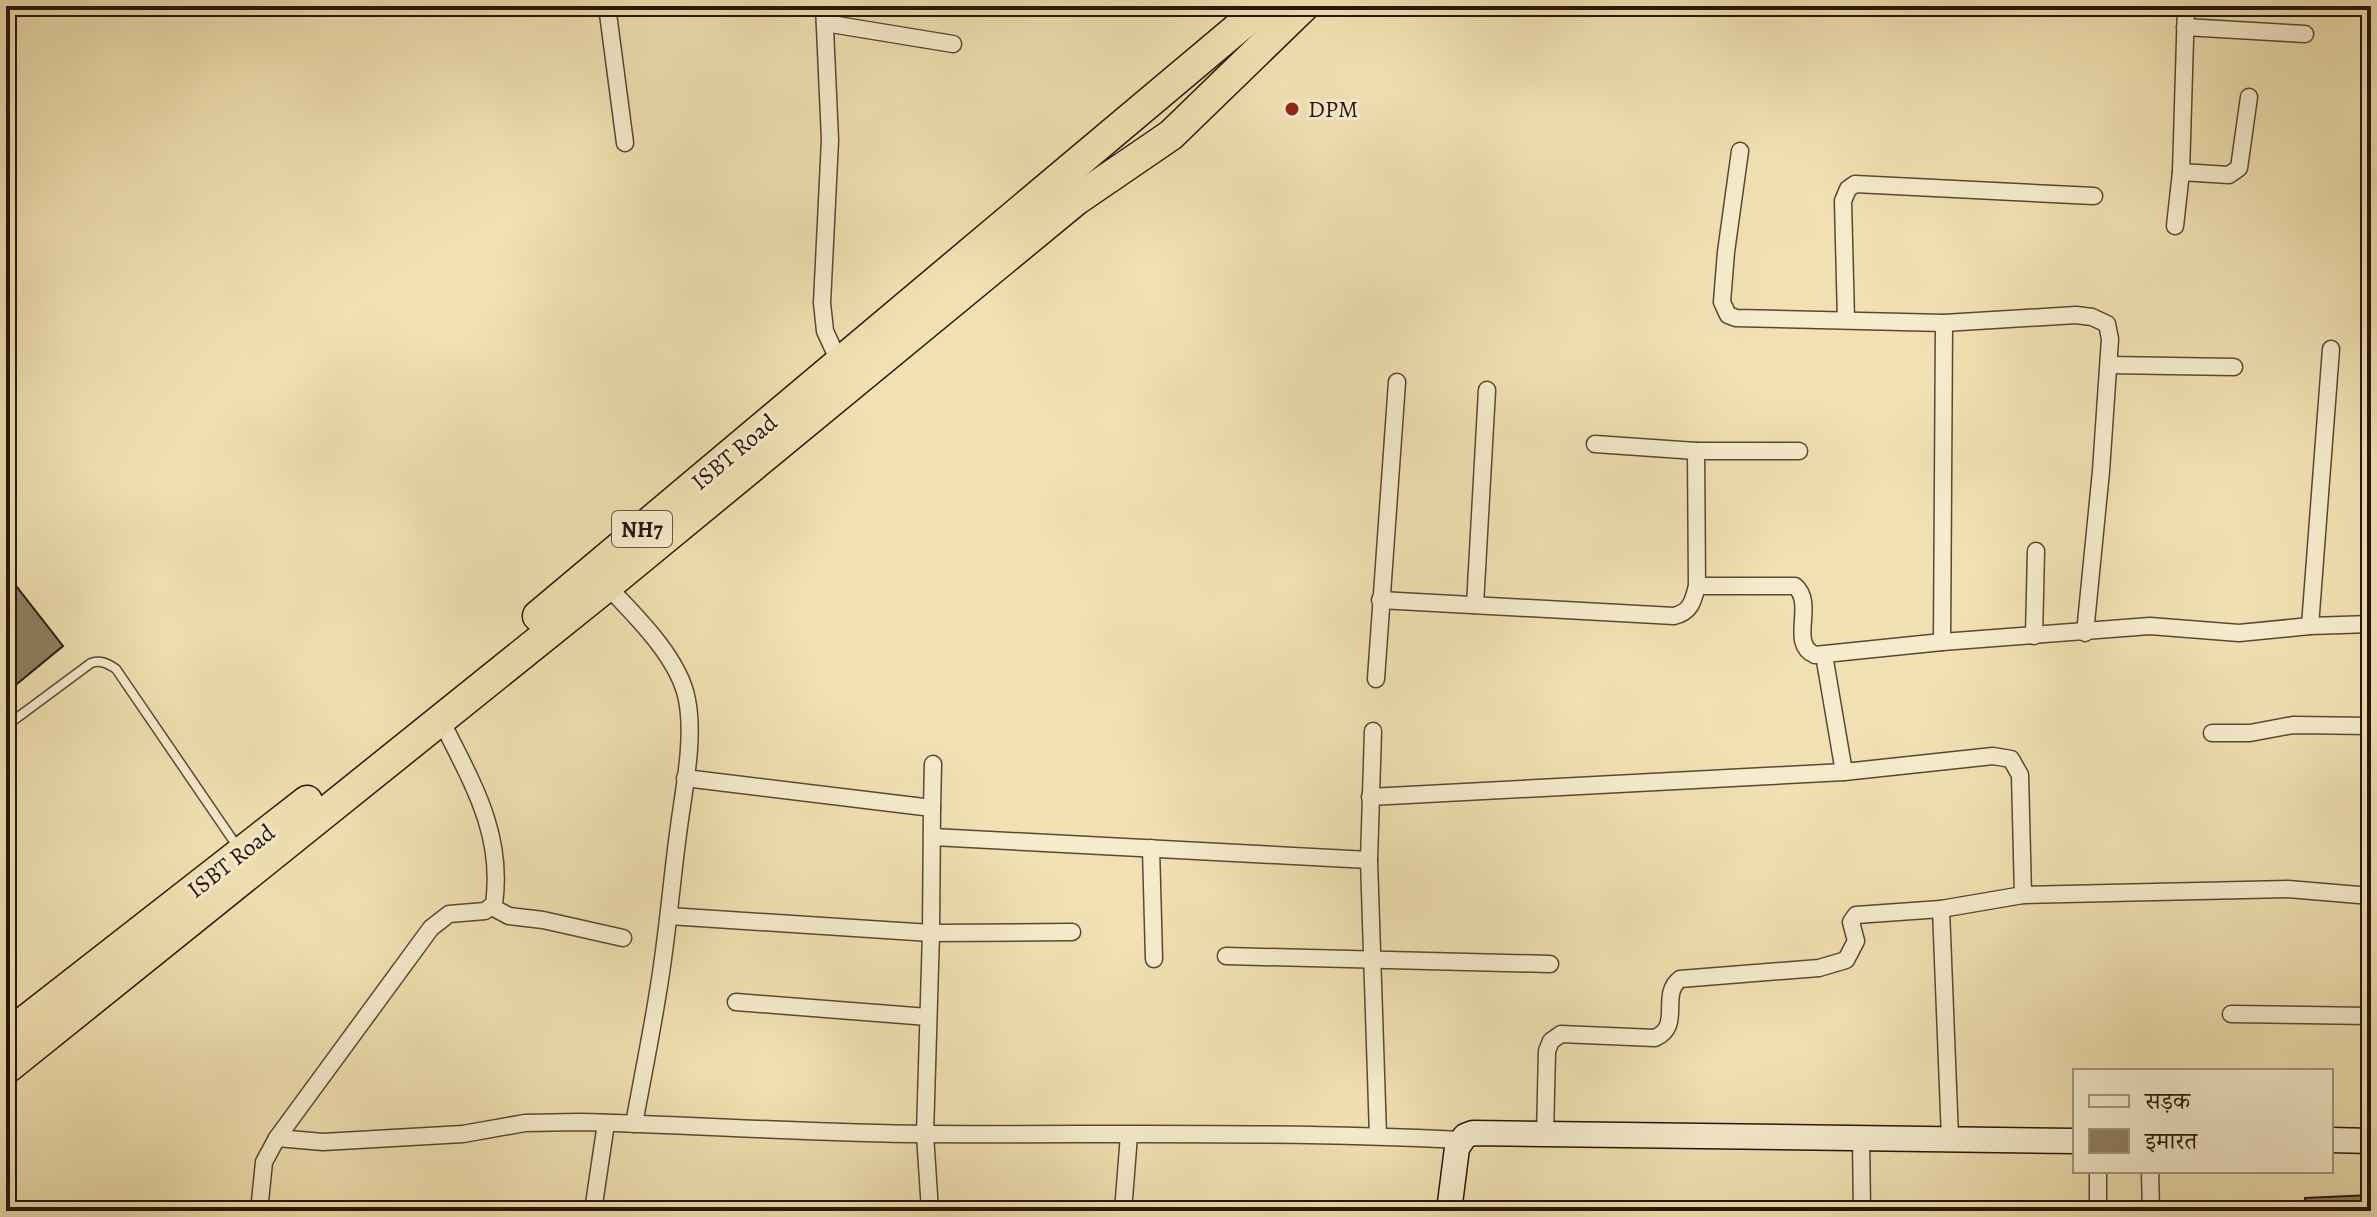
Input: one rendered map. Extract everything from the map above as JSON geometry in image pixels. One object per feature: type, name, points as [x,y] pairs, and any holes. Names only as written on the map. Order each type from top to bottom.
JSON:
[{"type":"highway","name":"ISBT Road","points":[[6,1036],[241,853],[506,655],[1283,10]]},
{"type":"highway","name":"NH7","points":[[6,1069],[441,720],[506,655],[607,586],[845,374]]},
{"type":"street","points":[[607,6],[625,143]]},
{"type":"street","points":[[2175,226],[2181,172],[2186,6]]},
{"type":"street","points":[[845,374],[825,331],[822,303],[830,140],[824,14],[953,44]]},
{"type":"street","points":[[2185,27],[2305,34]]},
{"type":"street","points":[[2181,172],[2229,175],[2239,168],[2249,97]]},
{"type":"street","points":[[1740,151],[1722,302],[1728,315],[1736,318],[1944,323],[2076,315],[2092,317],[2107,324],[2109,365],[2085,633]]},
{"type":"street","points":[[1846,320],[1843,201],[1848,189],[1855,184],[2094,196]]},
{"type":"street","points":[[1942,642],[1944,323]]},
{"type":"street","points":[[2310,626],[2331,349]]},
{"type":"street","points":[[2109,365],[2234,367]]},
{"type":"street","points":[[1376,679],[1397,382]]},
{"type":"street","points":[[1475,605],[1487,390]]},
{"type":"street","points":[[1595,444],[1696,451],[1799,451]]},
{"type":"street","points":[[1380,600],[1674,616],[1689,610],[1697,586],[1696,451]]},
{"type":"street","points":[[2034,636],[2036,551]]},
{"type":"street","points":[[607,586],[647,629],[682,684],[688,714],[685,778],[669,916],[634,1124]]},
{"type":"street","points":[[1697,586],[1795,586],[1804,597],[1805,648],[1810,653],[1824,655],[1942,642],[2162,626],[2198,632],[2239,633],[2371,624]]},
{"type":"street","points":[[1824,655],[1844,772]]},
{"type":"street","points":[[441,720],[482,803],[490,827],[496,872],[492,907]]},
{"type":"street","points":[[2212,733],[2250,733],[2293,725],[2371,726]]},
{"type":"street","points":[[1373,731],[1369,860],[1378,1136]]},
{"type":"street","points":[[1370,797],[1844,772],[1993,756],[2011,759],[2020,775],[2023,895]]},
{"type":"street","points":[[930,1211],[925,1134],[933,764]]},
{"type":"street","points":[[685,778],[932,808]]},
{"type":"street","points":[[933,837],[1369,860]]},
{"type":"street","points":[[1151,848],[1154,959]]},
{"type":"street","points":[[1545,1135],[1547,1051],[1554,1037],[1561,1034],[1655,1038],[1665,1033],[1670,1025],[1670,992],[1680,979],[1819,968],[1846,960],[1856,941],[1851,922],[1856,915],[1941,909],[2023,895],[2288,889],[2371,896]]},
{"type":"street","points":[[492,907],[509,916],[543,920],[623,938]]},
{"type":"street","points":[[259,1211],[264,1162],[277,1138],[431,928],[449,914],[485,911],[492,907]]},
{"type":"street","points":[[1941,909],[1950,1138]]},
{"type":"street","points":[[669,916],[931,933],[1072,932]]},
{"type":"street","points":[[1226,956],[1550,964]]},
{"type":"street","points":[[736,1002],[928,1017]]},
{"type":"street","points":[[2231,1014],[2371,1016]]},
{"type":"street","points":[[277,1138],[323,1142],[463,1134],[525,1123],[606,1123],[925,1134],[1227,1133],[1461,1140],[1473,1133],[2073,1141]]},
{"type":"street","points":[[593,1211],[606,1123]]},
{"type":"street","points":[[1123,1211],[1129,1135]]},
{"type":"street","points":[[1861,1139],[1862,1211]]},
{"type":"street","points":[[1449,1211],[1457,1148],[1461,1140]]},
{"type":"street","points":[[2333,1140],[2371,1141]]},
{"type":"street","points":[[2098,1173],[2098,1211]]},
{"type":"street","points":[[2150,1173],[2151,1211]]},
{"type":"lane","points":[[6,726],[91,663],[107,663],[116,669],[241,853]]},
{"type":"building","points":[[6,573],[63,646],[6,693]]},
{"type":"building","points":[[2371,1195],[2371,1211],[2306,1211],[2305,1198]]},
{"type":"place","name":"DPM","points":[[1292,109]]}]
